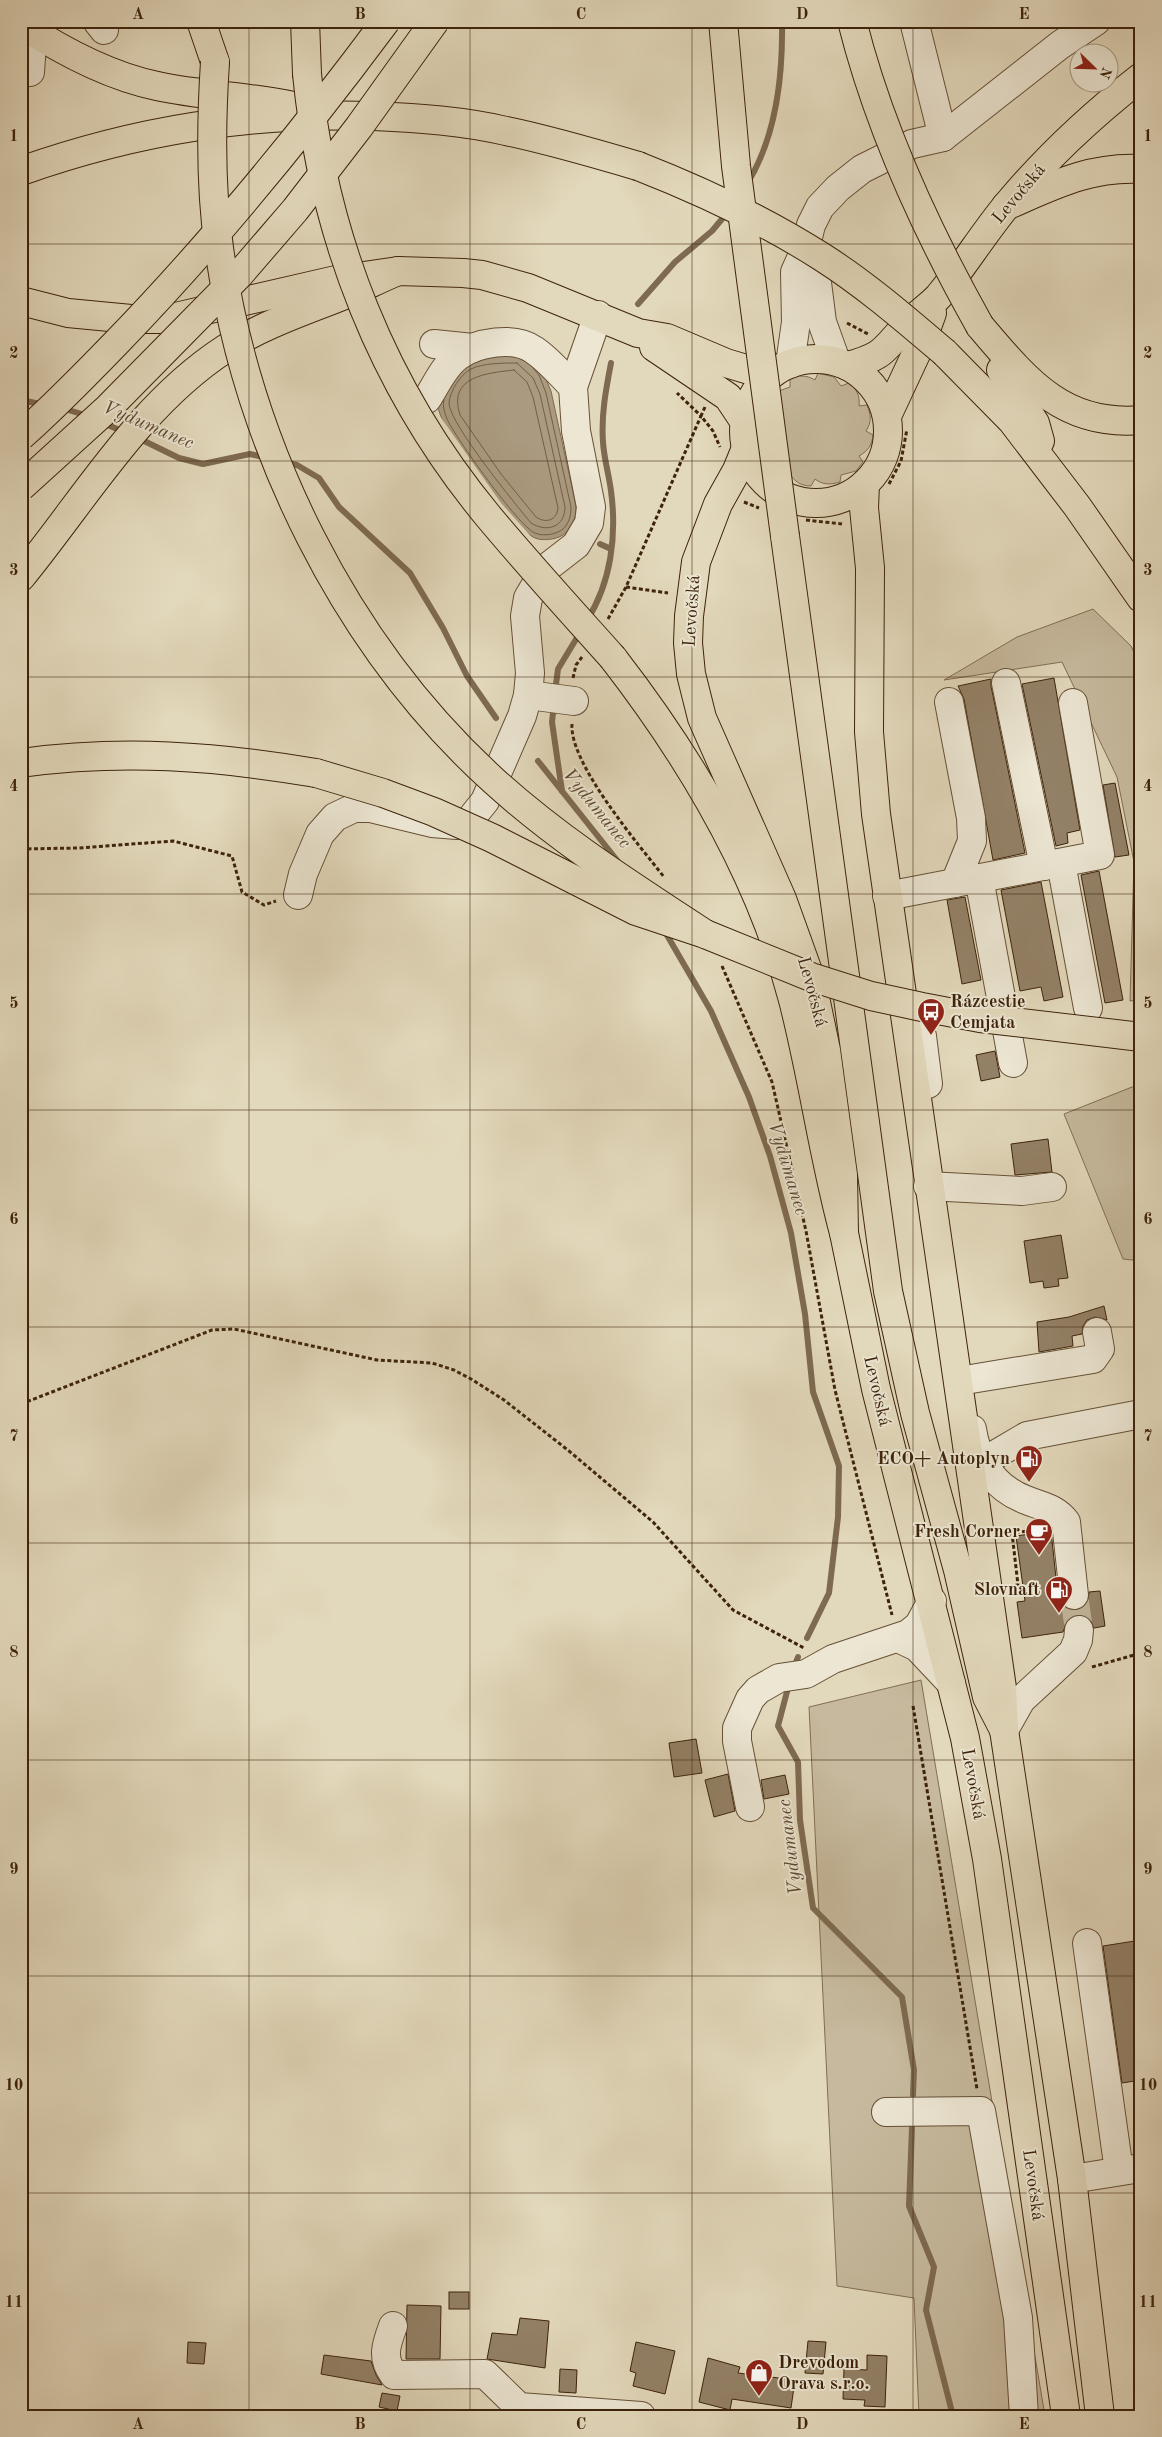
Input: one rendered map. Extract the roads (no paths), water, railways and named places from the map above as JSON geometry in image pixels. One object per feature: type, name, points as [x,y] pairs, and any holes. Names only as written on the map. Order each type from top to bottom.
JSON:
[{"type":"main road","points":[[201,21],[215,62]]},
{"type":"main road","points":[[220,21],[215,62],[212,151],[218,246],[246,372],[265,432],[291,498],[341,592],[378,648],[410,690],[453,740],[492,779],[535,817],[615,876],[705,934]]},
{"type":"main road","points":[[305,21],[307,74],[312,123],[327,199],[340,244],[365,314],[386,359],[414,411],[445,458],[487,515],[613,658],[652,710],[700,784],[735,847],[762,908],[792,999],[808,1064],[829,1177],[844,1232]]},
{"type":"main road","points":[[21,436],[160,298],[224,226],[289,148],[386,21]]},
{"type":"main road","points":[[21,487],[108,408],[239,275],[295,210],[435,21]]},
{"type":"main road","points":[[723,21],[736,166],[791,527],[876,1212],[888,1291],[900,1350],[958,1570],[987,1697],[1004,1730]]},
{"type":"main road","points":[[852,21],[881,116],[924,222],[980,326],[998,364],[1035,422],[1048,467]]},
{"type":"main road","points":[[27,28],[88,62],[125,77],[155,86],[222,96],[260,99],[339,115]]},
{"type":"main road","name":"Levočská","points":[[842,364],[872,360],[884,352],[907,324],[937,297],[1006,206],[1076,131],[1141,77]]},
{"type":"main road","points":[[21,171],[61,157],[127,139],[177,129],[269,117],[339,115],[417,118],[505,130],[638,166],[719,200],[822,257],[891,307],[945,353],[1012,421],[1048,467],[1141,598]]},
{"type":"main road","points":[[1006,206],[1075,176],[1122,168],[1141,169]]},
{"type":"main road","points":[[21,301],[68,313],[131,320],[167,319],[336,280],[398,271],[427,270],[482,275],[528,288],[638,332],[667,338],[726,363],[779,370]]},
{"type":"main road","points":[[21,577],[108,463],[151,413],[198,368],[246,336],[278,320],[398,271]]},
{"type":"main road","name":"Levočská","points":[[733,449],[770,487],[800,502],[835,501],[876,487],[888,437],[897,419],[937,297]]},
{"type":"main road","points":[[980,326],[1017,370],[1045,396],[1058,404],[1094,418],[1113,421],[1141,420]]},
{"type":"main road","points":[[638,332],[661,353],[715,386],[728,397],[744,421]]},
{"type":"main road","name":"Levočská","points":[[897,419],[864,377],[842,364],[817,358],[779,370],[755,392],[733,449],[722,495],[696,562],[691,588],[688,643],[696,694],[710,738],[782,899],[809,974],[826,1050],[843,1175],[844,1232],[876,1389],[932,1601],[965,1738],[987,1859],[1066,2416]]},
{"type":"main road","points":[[876,487],[866,523],[870,568],[869,732],[876,814],[927,1180],[1002,1688],[1004,1730],[1072,2178],[1100,2416]]},
{"type":"main road","points":[[21,763],[99,755],[154,755],[259,763],[316,773],[383,793],[434,812],[492,838],[636,911],[705,934],[810,977],[879,998],[980,1018],[1141,1037]]},
{"type":"street","points":[[779,370],[796,322],[795,272],[805,250],[811,225],[820,207],[838,188],[862,169],[932,139],[1060,45],[1096,21]]},
{"type":"street","points":[[922,24],[932,139]]},
{"type":"street","points":[[27,28],[30,72]]},
{"type":"street","points":[[805,250],[816,274],[822,322],[842,364]]},
{"type":"street","points":[[298,895],[303,874],[320,834],[335,817],[354,808],[370,808],[447,825],[457,825],[469,821],[485,801],[522,716],[553,698],[530,673],[524,616],[528,598],[544,569],[576,545],[588,523],[591,507],[576,431],[573,387],[598,315]]},
{"type":"street","points":[[427,399],[443,373],[458,356],[483,345],[512,342],[522,344],[534,350],[573,387]]},
{"type":"street","points":[[434,344],[473,348]]},
{"type":"street","points":[[1006,683],[1088,1008]]},
{"type":"street","points":[[949,702],[971,818],[972,841],[967,881],[1013,1063]]},
{"type":"street","points":[[887,896],[1100,855],[1073,703]]},
{"type":"street","points":[[927,1180],[1022,1191],[1052,1187]]},
{"type":"street","points":[[941,1274],[959,1336],[976,1450],[983,1464],[997,1482],[1010,1493],[1047,1507],[1061,1515],[1066,1522],[1074,1594]]},
{"type":"street","points":[[965,1380],[1094,1359],[1100,1349],[1097,1332]]},
{"type":"street","points":[[983,1464],[1027,1436],[1141,1414]]},
{"type":"street","points":[[750,1807],[737,1741],[737,1728],[750,1699],[758,1690],[779,1678],[806,1674],[833,1658],[898,1638],[914,1631],[932,1601]]},
{"type":"street","points":[[1004,1730],[1021,1700],[1036,1683],[1073,1652],[1078,1640],[1079,1630]]},
{"type":"street","points":[[898,1638],[917,1647],[951,1683]]},
{"type":"street","points":[[1072,2178],[1130,2170],[1087,1943]]},
{"type":"street","points":[[886,2112],[981,2112],[1018,2318],[1024,2416]]},
{"type":"street","points":[[393,2326],[385,2345],[385,2356],[388,2367],[394,2375],[486,2374],[519,2407],[642,2416]]},
{"type":"water","points":[[521,351],[543,372],[551,391],[576,506],[574,520],[570,528],[563,535],[553,539],[542,540],[533,537],[499,503],[450,434],[437,405],[467,358]]},
{"type":"waterway","points":[[747,184],[757,165],[772,126],[779,84],[782,21]]},
{"type":"waterway","points":[[638,304],[675,262],[712,231],[727,213]]},
{"type":"waterway","points":[[587,620],[595,606],[607,575],[612,541],[613,508],[603,432],[604,402],[611,363]]},
{"type":"waterway","name":"Vydumanec","points":[[21,400],[45,405]]},
{"type":"waterway","name":"Vydumanec","points":[[62,408],[88,416]]},
{"type":"waterway","name":"Vydumanec","points":[[101,422],[124,432]]},
{"type":"waterway","name":"Vydumanec","points":[[138,438],[179,458],[203,464],[250,454],[267,458]]},
{"type":"waterway","name":"Vydumanec","points":[[284,462],[297,465],[319,478],[339,507],[410,573],[443,628],[467,676],[496,718]]},
{"type":"waterway","points":[[600,544],[611,549]]},
{"type":"waterway","points":[[555,692],[558,669],[581,631]]},
{"type":"waterway","points":[[554,704],[552,722],[562,791]]},
{"type":"waterway","name":"Vydumanec","points":[[538,761],[620,864]]},
{"type":"waterway","name":"Vydumanec","points":[[664,930],[711,1011],[749,1097],[770,1156],[791,1233],[805,1314],[813,1392],[839,1466],[838,1517],[829,1593],[807,1638]]},
{"type":"waterway","name":"Vydumanec","points":[[793,1670],[798,1657]]},
{"type":"waterway","name":"Vydumanec","points":[[789,1684],[778,1726],[798,1762],[800,1820],[813,1908],[902,1997],[914,2070],[913,2095]]},
{"type":"waterway","name":"Vydumanec","points":[[912,2128],[909,2206],[934,2267],[926,2310],[953,2416]]},
{"type":"tunnel","points":[[1074,1595],[1079,1630]]},
{"type":"place","name":"Rázcestie Cemjata","points":[[931,1036]]},
{"type":"place","name":"ECO+ Autoplyn","points":[[1029,1483]]},
{"type":"place","name":"Fresh Corner","points":[[1039,1556]]},
{"type":"place","name":"Slovnaft","points":[[1059,1614]]},
{"type":"place","name":"Drevodom Orava s.r.o.","points":[[759,2397]]}]
